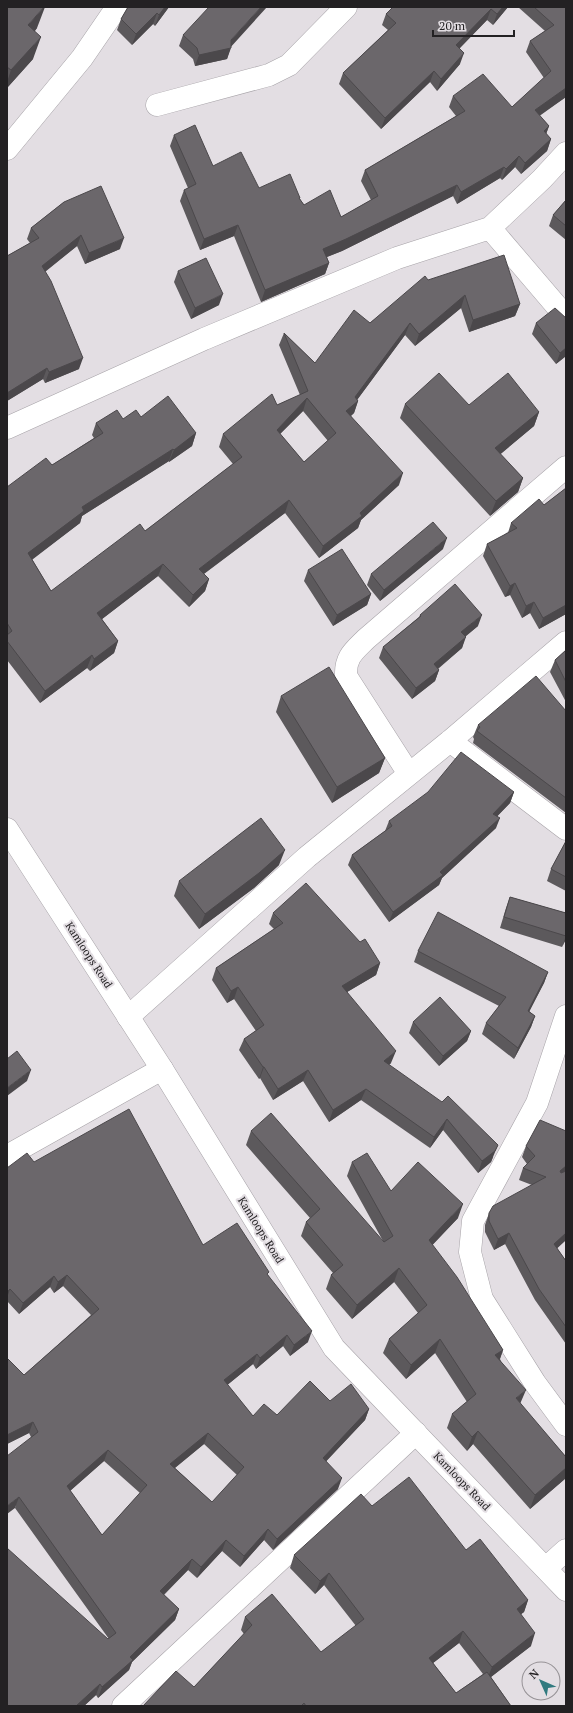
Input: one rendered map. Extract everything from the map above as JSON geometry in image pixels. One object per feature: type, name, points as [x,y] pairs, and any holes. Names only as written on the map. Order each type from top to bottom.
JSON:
[{"type":"street","points":[[7,149],[82,58],[117,7]]},
{"type":"street","points":[[158,105],[269,75],[289,65],[346,7]]},
{"type":"street","points":[[7,428],[204,339],[397,258],[490,228],[542,179],[566,153]]},
{"type":"street","points":[[490,228],[566,317]]},
{"type":"street","points":[[409,774],[346,676],[346,667],[350,655],[366,639],[566,467]]},
{"type":"street","points":[[128,1017],[307,858],[450,741],[566,642]]},
{"type":"street","points":[[450,741],[566,829]]},
{"type":"street","name":"Kamloops Road","points":[[7,829],[162,1069],[334,1348],[566,1590]]},
{"type":"street","points":[[566,1016],[537,1103],[473,1221],[470,1252],[482,1299],[535,1383],[566,1425]]},
{"type":"street","points":[[7,1156],[162,1069]]},
{"type":"street","points":[[123,1706],[416,1433]]},
{"type":"street","points":[[546,1568],[566,1550]]},
{"type":"building","points":[[7,7],[44,7],[28,25],[41,37],[11,70],[7,67]]},
{"type":"building","points":[[128,7],[165,7],[159,15],[157,13],[136,34],[121,19]]},
{"type":"building","points":[[209,7],[261,7],[231,40],[231,48],[199,55],[197,48],[183,35]]},
{"type":"building","points":[[393,7],[503,7],[497,14],[491,9],[456,45],[464,53],[441,79],[434,71],[385,118],[343,73],[396,23],[386,14]]},
{"type":"building","points":[[534,7],[566,7],[566,88],[535,110],[549,126],[544,131],[551,139],[525,163],[519,156],[506,169],[504,167],[461,192],[457,185],[323,249],[329,263],[265,290],[238,225],[204,239],[184,190],[196,184],[174,135],[195,125],[213,166],[241,152],[259,188],[290,174],[299,198],[304,205],[330,190],[341,217],[378,196],[365,170],[465,111],[453,96],[483,74],[512,107],[551,71],[530,41],[554,25]]},
{"type":"building","points":[[101,186],[124,238],[89,253],[81,235],[42,266],[51,281],[83,358],[49,372],[47,368],[7,393],[7,256],[39,238],[31,228],[64,202]]},
{"type":"building","points":[[566,200],[566,226],[553,215]]},
{"type":"building","points":[[504,255],[520,304],[473,320],[465,295],[419,334],[410,323],[355,397],[358,401],[346,411],[403,473],[360,513],[362,516],[323,546],[289,500],[199,569],[209,579],[193,595],[163,564],[97,613],[118,641],[94,659],[92,655],[45,691],[7,641],[7,635],[12,631],[7,623],[7,487],[46,458],[52,465],[103,433],[96,423],[117,410],[123,419],[136,410],[141,417],[168,396],[196,433],[174,450],[173,449],[82,507],[84,511],[28,553],[51,591],[140,524],[145,531],[242,457],[223,434],[272,394],[277,405],[308,391],[284,333],[315,363],[354,310],[370,323],[425,276],[428,280]],"holes":[[[307,398],[336,433],[304,462],[277,430]]]},
{"type":"building","points":[[206,258],[223,294],[195,308],[178,271]]},
{"type":"building","points":[[555,308],[566,318],[566,348],[560,353],[536,323]]},
{"type":"building","points":[[439,373],[469,405],[508,373],[539,412],[495,448],[523,478],[496,501],[405,404]]},
{"type":"building","points":[[566,488],[566,605],[543,618],[534,602],[526,606],[515,583],[510,586],[487,544],[517,528],[511,523],[539,499],[544,505]]},
{"type":"building","points":[[433,522],[447,538],[384,590],[371,574]]},
{"type":"building","points":[[342,549],[371,594],[337,615],[308,570]]},
{"type":"building","points":[[455,584],[482,615],[461,632],[466,637],[434,664],[439,670],[416,688],[383,647],[421,616],[420,615]]},
{"type":"building","points":[[566,650],[566,682],[555,660]]},
{"type":"building","points":[[329,667],[385,758],[337,787],[281,696]]},
{"type":"building","points":[[536,676],[566,711],[566,798],[477,731],[480,727],[478,725]]},
{"type":"building","points":[[461,752],[514,792],[493,814],[500,818],[440,872],[443,875],[393,912],[352,855],[392,826],[389,821],[428,792]]},
{"type":"building","points":[[261,818],[285,850],[259,873],[205,914],[179,881]]},
{"type":"building","points":[[566,841],[566,877],[551,869]]},
{"type":"building","points":[[306,883],[360,942],[365,939],[380,963],[342,986],[396,1051],[384,1061],[442,1102],[448,1096],[498,1145],[495,1151],[482,1161],[447,1119],[434,1137],[366,1089],[333,1110],[308,1070],[278,1089],[244,1039],[264,1025],[238,987],[231,991],[216,968],[283,923],[273,913]]},
{"type":"building","points":[[510,897],[566,913],[566,936],[504,917]]},
{"type":"building","points":[[438,912],[548,972],[528,1011],[535,1016],[518,1048],[486,1023],[506,997],[418,951]]},
{"type":"building","points":[[440,997],[471,1031],[443,1056],[413,1022]]},
{"type":"building","points":[[17,1051],[31,1070],[7,1088],[7,1059]]},
{"type":"building","points":[[129,1109],[203,1245],[237,1223],[269,1272],[267,1274],[312,1331],[294,1345],[287,1335],[260,1358],[257,1354],[224,1380],[253,1416],[264,1404],[277,1415],[310,1381],[330,1401],[351,1384],[369,1409],[323,1458],[342,1478],[277,1539],[268,1529],[244,1556],[226,1540],[201,1567],[192,1559],[160,1591],[179,1609],[130,1657],[133,1660],[102,1687],[100,1684],[76,1706],[7,1706],[7,1548],[108,1639],[116,1633],[19,1497],[7,1506],[7,1456],[38,1432],[33,1422],[7,1435],[7,1358],[24,1375],[99,1309],[67,1275],[58,1282],[54,1276],[23,1303],[10,1289],[7,1292],[7,1168],[27,1153],[34,1162]],"holes":[[[208,1433],[244,1467],[212,1502],[170,1464]],[[108,1450],[147,1485],[102,1535],[67,1486]]]},
{"type":"building","points":[[271,1113],[384,1242],[393,1236],[352,1162],[367,1153],[391,1191],[418,1162],[463,1204],[429,1240],[457,1277],[503,1350],[495,1355],[526,1390],[516,1398],[566,1457],[566,1468],[535,1495],[478,1431],[472,1437],[452,1414],[476,1394],[440,1339],[411,1365],[389,1339],[427,1305],[399,1268],[357,1305],[331,1275],[343,1265],[306,1222],[320,1209],[251,1131]]},
{"type":"building","points":[[540,1120],[566,1131],[566,1166],[560,1171],[561,1173],[566,1171],[566,1233],[554,1244],[566,1261],[566,1327],[539,1289],[509,1233],[498,1239],[489,1221],[489,1213],[493,1206],[546,1177],[523,1168],[535,1156],[526,1146]]},
{"type":"building","points":[[409,1477],[466,1550],[480,1539],[528,1600],[517,1609],[535,1633],[492,1667],[463,1631],[429,1658],[456,1693],[487,1672],[511,1706],[306,1706],[304,1703],[301,1706],[143,1706],[176,1671],[194,1687],[252,1625],[245,1617],[272,1594],[321,1652],[364,1619],[329,1573],[320,1581],[294,1555],[361,1494],[372,1506]]}]
